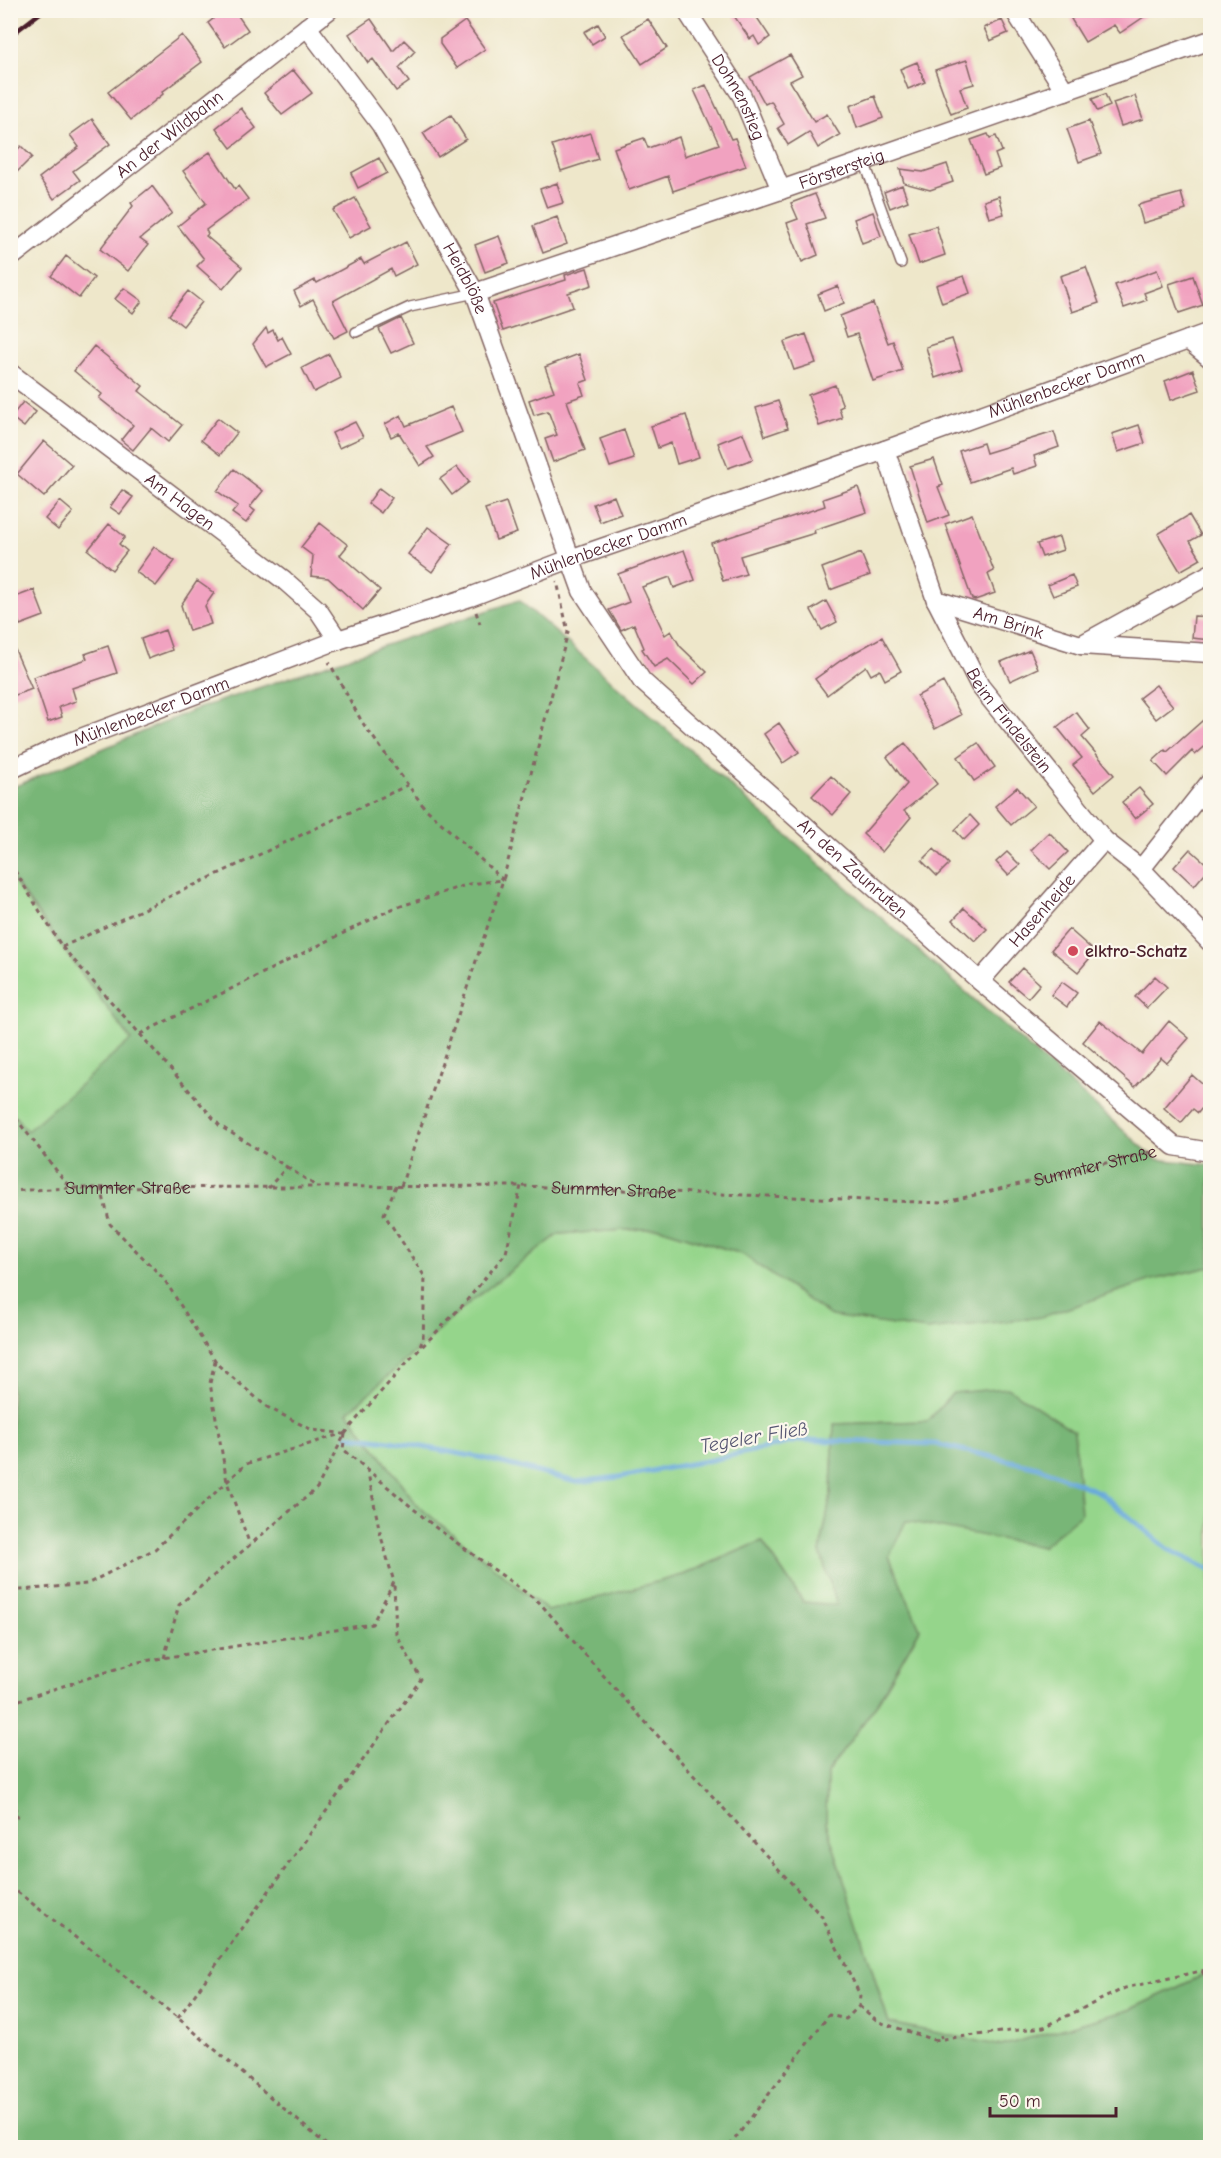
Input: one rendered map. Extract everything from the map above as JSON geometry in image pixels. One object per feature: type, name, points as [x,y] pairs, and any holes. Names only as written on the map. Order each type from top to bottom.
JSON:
[{"type":"street","name":"An der Wildbahn","points":[[10,258],[329,10]]},
{"type":"street","name":"Dohnenstieg","points":[[686,10],[742,96],[781,190]]},
{"type":"street","points":[[1014,10],[1065,91]]},
{"type":"street","name":"Heidblöße","points":[[307,27],[381,125],[475,292],[562,562]]},
{"type":"street","name":"Förstersteig","points":[[475,292],[781,190],[1208,41]]},
{"type":"street","name":"Mühlenbecker Damm","points":[[10,770],[60,746],[330,643],[470,597],[562,562],[885,450],[1210,332]]},
{"type":"street","points":[[1188,340],[1210,358]]},
{"type":"street","name":"Am Hagen","points":[[10,373],[284,580],[318,610],[330,643]]},
{"type":"street","name":"Beim Findelstein","points":[[885,450],[936,600],[980,686],[1104,840],[1141,869],[1210,942]]},
{"type":"street","name":"An den Zaunruten","points":[[562,562],[642,681],[980,981],[1174,1146]]},
{"type":"street","points":[[1081,645],[1210,574]]},
{"type":"street","name":"Am Brink","points":[[936,600],[1081,645],[1210,653]]},
{"type":"street","points":[[1141,869],[1210,782]]},
{"type":"street","name":"Hasenheide","points":[[980,981],[1104,840]]},
{"type":"street","name":"Summter Straße","points":[[1174,1146],[1210,1152]]},
{"type":"lane","points":[[864,161],[890,238],[901,263]]},
{"type":"lane","points":[[356,332],[410,307],[475,292]]},
{"type":"path","points":[[401,1186],[503,880],[568,632],[562,562]]},
{"type":"path","points":[[330,643],[362,722],[424,807],[503,880]]},
{"type":"path","points":[[62,947],[408,785]]},
{"type":"path","points":[[10,863],[62,947],[220,1126],[317,1187]]},
{"type":"path","points":[[140,1034],[392,909],[468,884],[503,880]]},
{"type":"path","points":[[10,1111],[70,1188]]},
{"type":"path","name":"Summter Straße","points":[[10,1191],[70,1188],[521,1186],[942,1203],[1174,1146]]},
{"type":"path","points":[[268,1188],[287,1167]]},
{"type":"path","points":[[396,1186],[384,1214],[425,1277],[423,1339],[418,1350]]},
{"type":"path","points":[[164,1658],[179,1605],[317,1488],[345,1434],[356,1420],[418,1350],[463,1305],[506,1253],[521,1186]]},
{"type":"path","points":[[101,1188],[110,1224],[164,1279],[215,1361],[267,1407],[312,1430],[345,1434]]},
{"type":"path","points":[[215,1361],[210,1383],[227,1482],[250,1545]]},
{"type":"path","points":[[345,1434],[343,1449],[435,1527],[540,1602],[610,1683],[822,1917],[860,1995],[859,2006],[846,2019],[829,2015],[728,2148]]},
{"type":"path","points":[[10,1591],[87,1584],[155,1549],[246,1464],[345,1434]]},
{"type":"path","points":[[178,2018],[421,1678],[396,1634],[394,1582],[380,1533],[367,1468]]},
{"type":"path","points":[[10,1703],[138,1662],[372,1624],[394,1582]]},
{"type":"path","points":[[10,1798],[18,1814],[10,1827]]},
{"type":"path","points":[[10,1886],[178,2018],[330,2148]]},
{"type":"path","points":[[859,2006],[879,2022],[934,2040],[1044,2027],[1125,1988],[1210,1969]]},
{"type":"path","points":[[1202,1971],[1210,1985]]},
{"type":"path","points":[[934,2040],[942,2036]]},
{"type":"green space","points":[[519,600],[1156,1159],[1210,1165],[1210,1267],[1152,1280],[1042,1317],[927,1330],[831,1316],[742,1254],[660,1228],[559,1234],[471,1301],[348,1412],[418,1506],[548,1611],[683,1575],[762,1541],[803,1602],[837,1605],[820,1552],[831,1494],[834,1424],[928,1421],[953,1393],[1008,1388],[1074,1431],[1081,1514],[1042,1547],[906,1521],[889,1556],[920,1629],[876,1705],[827,1773],[826,1823],[889,2023],[1002,2046],[1129,2010],[1210,1972],[1210,2147],[11,2147],[11,1111],[27,1131],[131,1040],[11,877],[11,788],[193,710]]},
{"type":"green space","points":[[10,877],[131,1040],[27,1132],[11,1111]]},
{"type":"green space","points":[[660,1228],[742,1254],[831,1316],[1152,1280],[1210,1267],[1210,1972],[1129,2010],[1001,2046],[889,2023],[826,1823],[827,1773],[876,1705],[920,1629],[889,1556],[906,1520],[1042,1547],[953,1393],[928,1421],[834,1424],[831,1494],[820,1552],[838,1605],[803,1602],[762,1541],[683,1575],[548,1611],[418,1506],[348,1412],[471,1301],[559,1234]]},
{"type":"building","points":[[207,10],[234,10],[248,30],[225,47],[208,23],[213,19]]},
{"type":"building","points":[[730,10],[752,10],[770,37],[759,45],[754,36],[750,39]]},
{"type":"building","points":[[1085,10],[1154,10],[1120,33],[1114,25],[1085,42],[1071,19]]},
{"type":"building","points":[[371,19],[393,51],[404,40],[415,51],[399,68],[409,82],[396,91],[373,59],[368,63],[349,34]]},
{"type":"building","points":[[648,19],[667,48],[642,64],[623,35]]},
{"type":"building","points":[[1002,20],[1008,33],[990,41],[984,28]]},
{"type":"building","points":[[465,21],[485,49],[457,68],[440,44],[440,39]]},
{"type":"building","points":[[598,24],[605,36],[592,44],[584,32]]},
{"type":"building","points":[[182,35],[202,62],[162,92],[163,94],[131,120],[108,92]]},
{"type":"building","points":[[790,55],[802,75],[790,81],[814,122],[827,114],[840,135],[818,148],[809,132],[788,145],[778,128],[784,124],[771,101],[765,104],[750,77]]},
{"type":"building","points":[[967,60],[974,84],[960,88],[967,108],[951,114],[935,70]]},
{"type":"building","points":[[917,62],[925,82],[908,89],[900,69]]},
{"type":"building","points":[[293,70],[312,93],[282,115],[264,93]]},
{"type":"building","points":[[706,85],[731,139],[735,138],[746,166],[673,191],[668,176],[629,190],[614,148],[644,138],[648,148],[679,137],[685,156],[719,144],[694,90]]},
{"type":"building","points":[[1105,94],[1110,106],[1097,111],[1092,99]]},
{"type":"building","points":[[875,96],[883,118],[857,128],[850,106]]},
{"type":"building","points":[[1135,96],[1143,119],[1121,126],[1113,103]]},
{"type":"building","points":[[241,108],[256,128],[231,148],[216,128]]},
{"type":"building","points":[[451,115],[466,139],[438,157],[423,133]]},
{"type":"building","points":[[92,119],[110,144],[73,171],[80,180],[54,199],[39,178],[79,147],[70,135]]},
{"type":"building","points":[[1089,121],[1101,154],[1079,162],[1067,129]]},
{"type":"building","points":[[590,133],[598,159],[561,171],[552,145]]},
{"type":"building","points":[[988,134],[990,138],[996,136],[1002,151],[995,154],[1000,168],[984,174],[971,140]]},
{"type":"building","points":[[21,146],[32,157],[10,179],[10,157]]},
{"type":"building","points":[[210,152],[235,189],[238,186],[248,199],[206,230],[208,234],[206,236],[242,267],[223,289],[197,266],[204,259],[178,226],[206,203],[183,171]]},
{"type":"building","points":[[379,158],[387,173],[358,188],[351,173]]},
{"type":"building","points":[[947,164],[953,182],[930,190],[904,183],[900,169],[923,172]]},
{"type":"building","points":[[557,183],[563,203],[547,208],[540,189]]},
{"type":"building","points":[[902,185],[908,201],[890,208],[884,192]]},
{"type":"building","points":[[152,186],[172,213],[140,239],[148,245],[128,271],[100,249],[133,206],[131,203]]},
{"type":"building","points":[[1181,193],[1186,210],[1143,223],[1138,205]]},
{"type":"building","points":[[815,194],[825,218],[807,224],[818,255],[802,262],[787,223],[798,219],[791,203]]},
{"type":"building","points":[[999,196],[1004,214],[989,218],[984,201]]},
{"type":"building","points":[[355,198],[371,226],[349,238],[333,210]]},
{"type":"building","points":[[873,212],[881,236],[862,243],[854,219]]},
{"type":"building","points":[[557,217],[567,244],[543,253],[533,226]]},
{"type":"building","points":[[936,226],[945,255],[919,264],[909,234]]},
{"type":"building","points":[[499,236],[509,263],[485,272],[475,245]]},
{"type":"building","points":[[406,242],[417,264],[394,276],[391,269],[333,301],[348,331],[334,338],[313,299],[301,306],[294,291],[315,280],[317,283],[361,259],[364,264]]},
{"type":"building","points":[[66,256],[94,278],[79,298],[51,276]]},
{"type":"building","points":[[1086,267],[1099,303],[1072,312],[1060,276]]},
{"type":"building","points":[[587,268],[592,285],[568,293],[573,307],[503,331],[493,303],[566,280],[565,275]]},
{"type":"building","points":[[1157,270],[1163,286],[1144,293],[1147,300],[1124,308],[1115,285]]},
{"type":"building","points":[[964,276],[970,293],[942,303],[936,285]]},
{"type":"building","points":[[1193,276],[1203,305],[1179,313],[1169,284]]},
{"type":"building","points":[[838,286],[844,303],[824,311],[818,294]]},
{"type":"building","points":[[124,288],[142,301],[133,313],[115,299]]},
{"type":"building","points":[[188,291],[202,302],[183,326],[169,315]]},
{"type":"building","points":[[873,303],[888,343],[893,341],[903,371],[873,381],[857,334],[847,337],[840,316]]},
{"type":"building","points":[[401,318],[413,343],[391,353],[379,329]]},
{"type":"building","points":[[266,328],[268,333],[273,330],[278,340],[282,337],[291,354],[266,367],[253,344]]},
{"type":"building","points":[[806,334],[816,363],[794,370],[784,342]]},
{"type":"building","points":[[952,339],[962,369],[935,378],[926,347]]},
{"type":"building","points":[[94,346],[143,386],[139,391],[182,425],[168,442],[151,428],[133,450],[121,440],[133,425],[99,398],[102,394],[74,371]]},
{"type":"building","points":[[329,354],[341,378],[314,392],[302,368]]},
{"type":"building","points":[[579,354],[588,380],[580,383],[584,395],[567,401],[585,450],[553,462],[545,439],[557,435],[548,411],[534,415],[529,400],[554,391],[545,367]]},
{"type":"building","points":[[1193,370],[1200,390],[1171,400],[1165,381]]},
{"type":"building","points":[[835,385],[843,406],[839,408],[842,418],[819,426],[808,395]]},
{"type":"building","points":[[778,401],[788,428],[765,436],[756,408]]},
{"type":"building","points":[[23,402],[36,412],[24,427],[11,417]]},
{"type":"building","points":[[451,407],[462,432],[427,447],[434,457],[420,466],[399,433],[391,437],[385,424],[401,415],[406,426]]},
{"type":"building","points":[[686,415],[699,457],[677,464],[671,443],[658,448],[651,426]]},
{"type":"building","points":[[218,418],[237,433],[220,455],[201,440]]},
{"type":"building","points":[[355,422],[363,437],[339,448],[332,433]]},
{"type":"building","points":[[1139,425],[1145,443],[1118,452],[1112,434]]},
{"type":"building","points":[[624,430],[634,459],[610,467],[600,439]]},
{"type":"building","points":[[1054,432],[1059,447],[1034,456],[1037,466],[1013,474],[1011,468],[970,482],[959,451],[983,443],[986,453]]},
{"type":"building","points":[[743,433],[753,459],[728,468],[718,443]]},
{"type":"building","points":[[44,441],[72,465],[44,497],[17,474]]},
{"type":"building","points":[[934,459],[943,485],[938,487],[949,515],[928,523],[910,466]]},
{"type":"building","points":[[457,467],[469,482],[452,495],[440,479]]},
{"type":"building","points":[[234,469],[263,491],[250,507],[255,511],[246,523],[232,513],[238,506],[217,491]]},
{"type":"building","points":[[858,487],[867,512],[814,530],[815,533],[740,556],[746,574],[723,581],[711,543],[825,506],[823,499]]},
{"type":"building","points":[[379,488],[392,498],[381,513],[368,503]]},
{"type":"building","points":[[122,490],[133,497],[120,514],[110,507]]},
{"type":"building","points":[[614,496],[621,514],[600,522],[593,504]]},
{"type":"building","points":[[60,501],[73,512],[58,530],[45,519]]},
{"type":"building","points":[[506,502],[517,533],[496,540],[485,509]]},
{"type":"building","points":[[972,514],[994,571],[988,574],[995,593],[975,600],[972,599],[945,524]]},
{"type":"building","points":[[1189,515],[1201,535],[1190,541],[1201,559],[1180,571],[1158,534]]},
{"type":"building","points":[[320,523],[348,545],[340,555],[380,590],[363,610],[328,578],[311,576],[313,556],[301,547]]},
{"type":"building","points":[[109,524],[125,537],[119,544],[127,551],[112,570],[88,550]]},
{"type":"building","points":[[428,527],[452,544],[432,572],[408,554]]},
{"type":"building","points":[[1059,537],[1063,550],[1042,557],[1037,544]]},
{"type":"building","points":[[154,547],[175,561],[156,586],[136,572]]},
{"type":"building","points":[[684,550],[695,580],[674,588],[670,577],[642,587],[665,635],[671,631],[680,646],[707,672],[694,684],[668,659],[654,667],[642,649],[644,648],[634,624],[621,630],[609,610],[629,602],[618,574]]},
{"type":"building","points":[[861,553],[870,575],[830,590],[822,568]]},
{"type":"building","points":[[1072,575],[1077,587],[1053,596],[1048,585]]},
{"type":"building","points":[[197,581],[214,593],[205,606],[211,624],[189,631],[181,605]]},
{"type":"building","points":[[34,590],[44,616],[20,625],[10,599]]},
{"type":"building","points":[[826,601],[837,622],[822,630],[811,610]]},
{"type":"building","points":[[1194,616],[1210,617],[1210,640],[1192,638]]},
{"type":"building","points":[[165,630],[172,650],[148,659],[141,639]]},
{"type":"building","points":[[882,637],[901,671],[885,680],[880,670],[871,675],[866,666],[827,695],[815,679],[843,659]]},
{"type":"building","points":[[10,638],[32,689],[10,697]]},
{"type":"building","points":[[108,646],[117,673],[72,688],[76,701],[59,707],[62,717],[48,722],[33,677],[87,659],[85,654]]},
{"type":"building","points":[[1030,650],[1038,668],[1010,681],[1001,662]]},
{"type":"building","points":[[943,682],[961,715],[935,729],[917,696]]},
{"type":"building","points":[[1156,685],[1173,706],[1156,719],[1139,698]]},
{"type":"building","points":[[1076,712],[1090,730],[1082,737],[1114,775],[1095,791],[1073,765],[1082,758],[1057,727]]},
{"type":"building","points":[[1210,714],[1210,742],[1195,755],[1192,751],[1167,776],[1153,761],[1165,750],[1167,752]]},
{"type":"building","points":[[779,723],[799,752],[783,763],[764,734]]},
{"type":"building","points":[[905,743],[937,784],[904,811],[911,817],[882,852],[863,834],[907,784],[887,757]]},
{"type":"building","points":[[978,743],[995,767],[974,781],[958,757]]},
{"type":"building","points":[[831,776],[851,794],[833,815],[812,796]]},
{"type":"building","points":[[1017,787],[1034,806],[1011,825],[995,806]]},
{"type":"building","points":[[1139,788],[1153,804],[1135,819],[1122,802]]},
{"type":"building","points":[[970,815],[979,825],[964,840],[955,830]]},
{"type":"building","points":[[1049,832],[1068,852],[1050,869],[1031,850]]},
{"type":"building","points":[[934,849],[949,864],[937,876],[922,861]]},
{"type":"building","points":[[1190,849],[1210,867],[1194,886],[1174,867]]},
{"type":"building","points":[[1007,852],[1020,865],[1008,875],[996,862]]},
{"type":"building","points":[[964,908],[987,929],[975,941],[953,920]]},
{"type":"building","name":"elktro-Schatz","points":[[1069,929],[1095,952],[1078,972],[1051,950]]},
{"type":"building","points":[[1022,968],[1040,984],[1028,998],[1009,982]]},
{"type":"building","points":[[1155,976],[1167,987],[1147,1008],[1135,997]]},
{"type":"building","points":[[1062,982],[1077,993],[1067,1007],[1051,995]]},
{"type":"building","points":[[1100,1021],[1142,1054],[1169,1021],[1189,1038],[1167,1063],[1161,1058],[1135,1087],[1083,1042]]},
{"type":"building","points":[[1192,1075],[1210,1091],[1210,1098],[1198,1113],[1193,1109],[1181,1123],[1164,1108]]},
{"type":"waterway","name":"Tegeler Fließ","points":[[348,1436],[390,1441],[483,1458],[576,1482],[619,1477],[711,1460],[802,1440],[935,1444],[1038,1467],[1099,1492],[1168,1549],[1210,1570]]},
{"type":"railway","points":[[10,36],[44,10]]},
{"type":"place","name":"elktro-Schatz","points":[[1073,951]]}]
